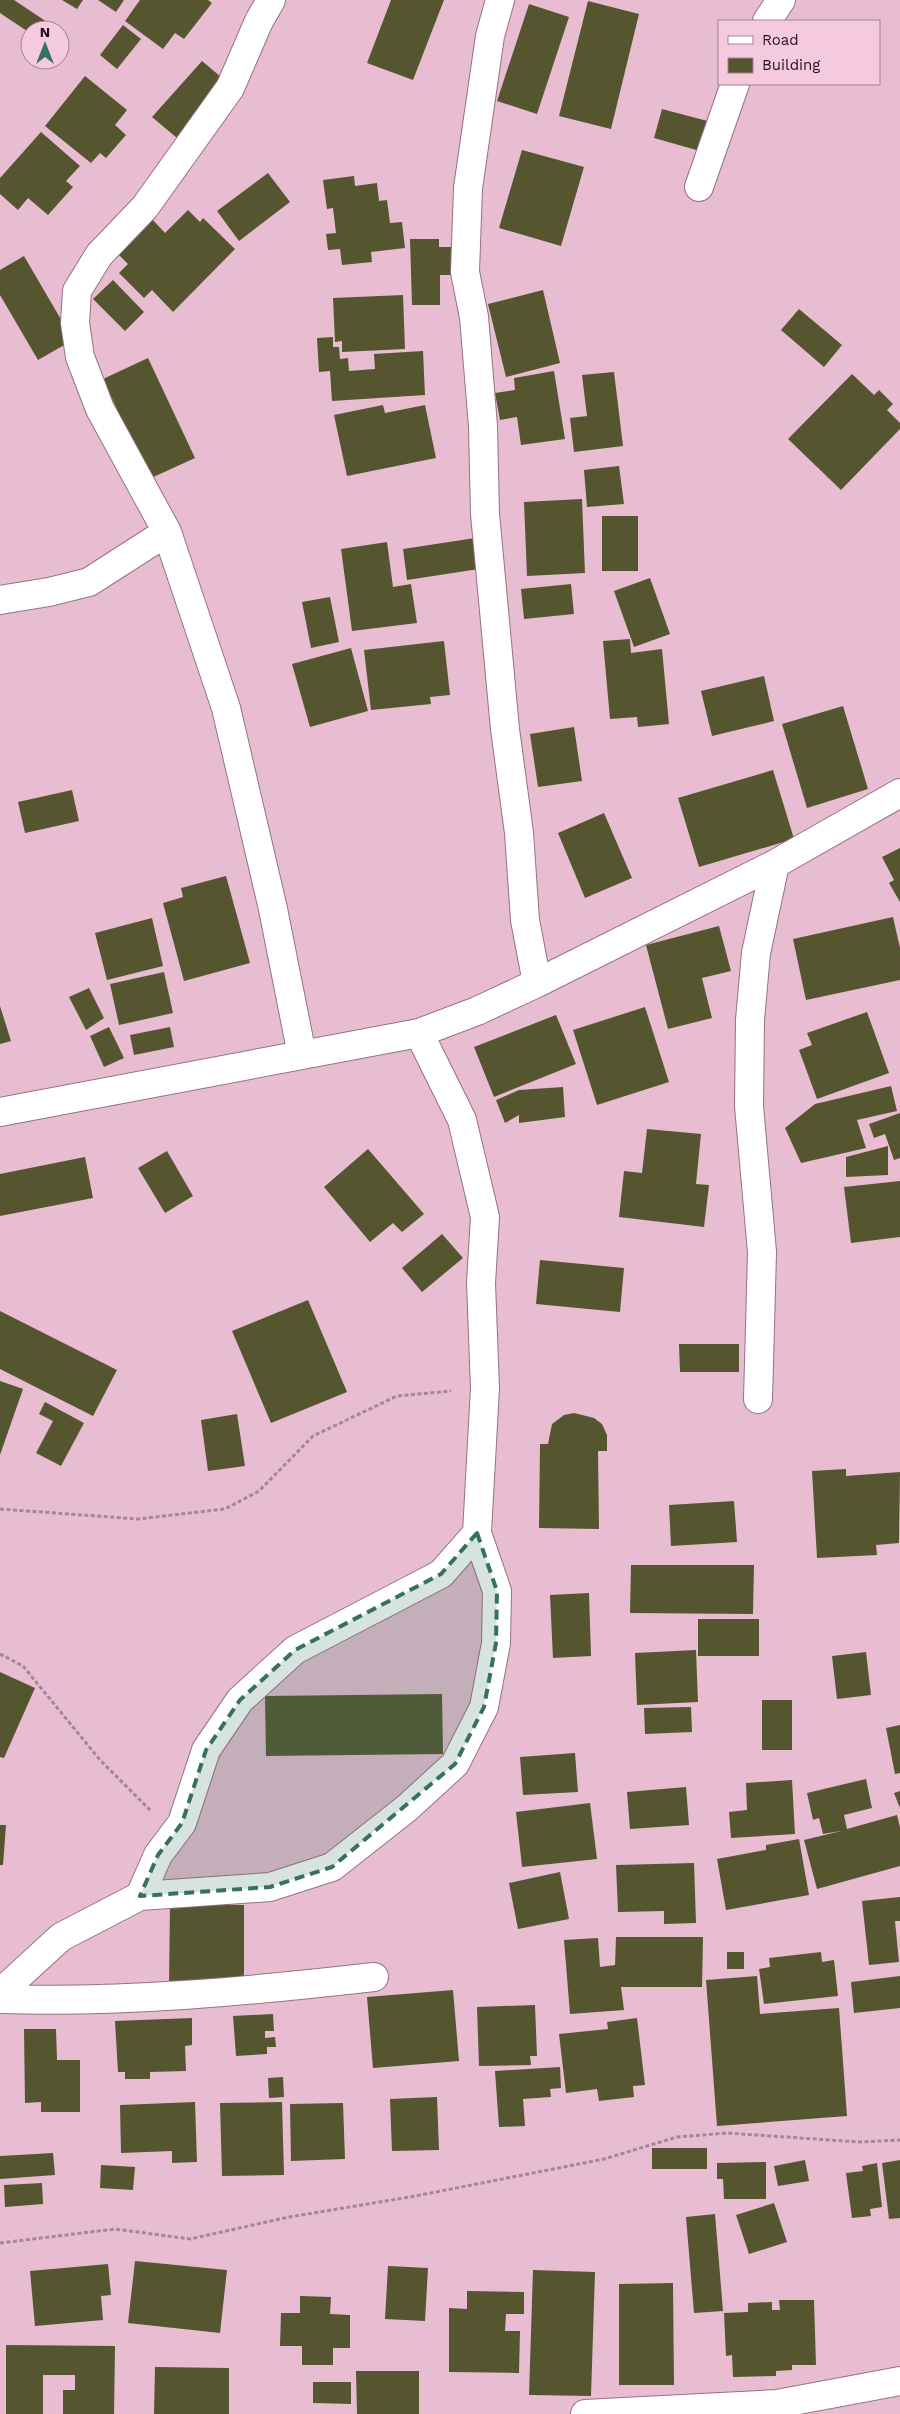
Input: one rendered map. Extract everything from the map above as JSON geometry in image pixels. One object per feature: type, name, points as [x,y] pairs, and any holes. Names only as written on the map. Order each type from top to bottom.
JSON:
[{"type":"street","points":[[271,0],[259,21],[230,88],[145,207],[99,255],[77,291],[75,323],[80,357],[100,409],[166,532],[226,708],[274,909],[302,1055]]},
{"type":"street","points":[[500,0],[490,36],[468,188],[465,272],[474,317],[483,426],[485,514],[505,730],[518,833],[525,920],[537,983]]},
{"type":"street","points":[[768,20],[780,0]]},
{"type":"street","points":[[699,187],[735,85]]},
{"type":"street","points":[[0,600],[49,592],[89,582],[166,532]]},
{"type":"street","points":[[0,1112],[419,1033],[477,1011],[537,983],[775,864],[900,793]]},
{"type":"street","points":[[758,1399],[762,1252],[749,1106],[750,1020],[756,953],[775,864]]},
{"type":"street","points":[[0,1993],[61,1937],[140,1896],[270,1887],[332,1867],[407,1808],[455,1764],[484,1707],[496,1643],[497,1591],[477,1533],[485,1388],[481,1283],[485,1217],[462,1120],[419,1033]]},
{"type":"street","points":[[140,1896],[158,1855],[182,1823],[206,1750],[240,1700],[295,1650],[441,1574],[477,1533]]},
{"type":"street","points":[[0,2000],[54,2001],[234,1993],[374,1977]]},
{"type":"street","points":[[585,2414],[777,2404],[900,2381]]},
{"type":"path","points":[[0,1509],[138,1519],[225,1509],[259,1491],[313,1436],[397,1396],[485,1388]]},
{"type":"path","points":[[0,1654],[23,1666],[100,1760],[173,1834]]},
{"type":"path","points":[[0,2243],[115,2229],[190,2239],[289,2217],[410,2197],[604,2159],[677,2137],[727,2133],[859,2142],[900,2140]]},
{"type":"highlighted area","points":[[477,1533],[497,1591],[496,1643],[484,1707],[455,1764],[332,1867],[270,1887],[140,1896],[158,1855],[182,1823],[206,1750],[240,1700],[295,1650],[441,1574]]},
{"type":"building","points":[[0,0],[14,0],[44,20],[20,20],[20,26],[0,13]]},
{"type":"building","points":[[62,0],[83,0],[77,9]]},
{"type":"building","points":[[98,0],[124,0],[116,12]]},
{"type":"building","points":[[140,0],[208,0],[212,3],[184,39],[175,33],[163,49],[125,21]]},
{"type":"building","points":[[391,0],[444,0],[413,80],[367,63]]},
{"type":"building","points":[[588,1],[639,14],[611,129],[559,116]]},
{"type":"building","points":[[529,4],[569,17],[537,114],[497,101]]},
{"type":"building","points":[[123,25],[141,39],[117,69],[100,55]]},
{"type":"building","points":[[202,61],[227,82],[177,138],[152,117]]},
{"type":"building","points":[[85,76],[127,110],[115,125],[126,135],[106,158],[100,153],[91,163],[45,126]]},
{"type":"building","points":[[662,109],[715,123],[707,153],[654,138]]},
{"type":"building","points":[[41,132],[80,166],[66,181],[73,187],[48,215],[28,198],[18,210],[0,194],[0,178]]},
{"type":"building","points":[[522,150],[584,167],[561,246],[499,228]]},
{"type":"building","points":[[268,173],[290,202],[239,241],[217,211]]},
{"type":"building","points":[[354,176],[355,186],[377,183],[379,201],[387,200],[390,223],[402,222],[405,248],[371,252],[372,262],[342,265],[340,249],[328,250],[326,234],[336,233],[333,208],[327,209],[323,180]]},
{"type":"building","points":[[188,210],[200,222],[203,218],[235,249],[173,312],[152,290],[144,298],[119,273],[128,264],[117,253],[151,218],[165,233]]},
{"type":"building","points":[[410,239],[439,239],[439,247],[451,247],[452,275],[440,275],[440,305],[412,305]]},
{"type":"building","points":[[24,256],[73,340],[38,360],[0,295],[0,270]]},
{"type":"building","points":[[113,280],[144,312],[125,331],[93,299]]},
{"type":"building","points":[[543,290],[560,363],[506,377],[488,304]]},
{"type":"building","points":[[403,295],[405,349],[342,352],[342,341],[335,342],[333,298]]},
{"type":"building","points":[[799,309],[842,345],[824,367],[781,330]]},
{"type":"building","points":[[333,337],[333,347],[339,347],[340,359],[348,358],[349,371],[375,369],[374,354],[423,351],[425,395],[332,401],[330,371],[319,372],[317,338]]},
{"type":"building","points":[[148,358],[195,458],[149,479],[103,379]]},
{"type":"building","points":[[554,371],[565,439],[521,445],[517,417],[500,420],[495,393],[515,390],[514,378]]},
{"type":"building","points":[[614,372],[623,446],[574,452],[570,418],[587,416],[582,375]]},
{"type":"building","points":[[852,374],[874,395],[879,390],[893,404],[887,410],[900,423],[900,429],[841,490],[788,439]]},
{"type":"building","points":[[383,405],[385,413],[425,405],[436,458],[347,476],[334,415]]},
{"type":"building","points":[[619,466],[624,504],[587,507],[584,470]]},
{"type":"building","points":[[582,499],[585,573],[527,576],[524,502]]},
{"type":"building","points":[[602,516],[638,516],[638,571],[602,571]]},
{"type":"building","points":[[475,538],[479,569],[407,580],[403,549]]},
{"type":"building","points":[[387,542],[393,587],[411,584],[417,623],[352,631],[341,549]]},
{"type":"building","points":[[650,578],[670,634],[634,647],[614,591]]},
{"type":"building","points":[[571,584],[574,614],[524,619],[521,589]]},
{"type":"building","points":[[330,597],[339,642],[311,648],[302,602]]},
{"type":"building","points":[[630,639],[631,653],[662,649],[669,724],[638,727],[637,717],[610,719],[603,641]]},
{"type":"building","points":[[444,641],[450,695],[430,697],[431,704],[371,710],[364,650]]},
{"type":"building","points":[[351,648],[368,711],[310,727],[292,664]]},
{"type":"building","points":[[764,676],[774,721],[712,736],[701,691]]},
{"type":"building","points":[[843,706],[868,789],[807,808],[782,724]]},
{"type":"building","points":[[574,727],[582,781],[538,787],[530,734]]},
{"type":"building","points":[[773,770],[794,839],[699,867],[678,798]]},
{"type":"building","points":[[72,790],[79,821],[25,833],[18,802]]},
{"type":"building","points":[[604,813],[632,878],[585,898],[558,833]]},
{"type":"building","points":[[900,848],[900,902],[889,883],[894,880],[882,857]]},
{"type":"building","points":[[226,876],[250,963],[184,981],[163,903],[183,897],[181,888]]},
{"type":"building","points":[[893,917],[900,948],[900,980],[806,1000],[793,939]]},
{"type":"building","points":[[152,918],[163,966],[107,980],[95,933]]},
{"type":"building","points":[[719,926],[731,971],[702,978],[712,1018],[668,1029],[646,945]]},
{"type":"building","points":[[164,972],[173,1013],[119,1025],[110,984]]},
{"type":"building","points":[[89,988],[104,1018],[86,1030],[69,997]]},
{"type":"building","points":[[0,1006],[11,1041],[0,1044]]},
{"type":"building","points":[[645,1007],[669,1082],[597,1105],[573,1030]]},
{"type":"building","points":[[867,1012],[889,1073],[817,1099],[799,1050],[812,1045],[807,1033]]},
{"type":"building","points":[[556,1015],[576,1064],[494,1097],[474,1047]]},
{"type":"building","points":[[109,1027],[124,1058],[104,1067],[90,1036]]},
{"type":"building","points":[[170,1027],[174,1047],[134,1055],[130,1035]]},
{"type":"building","points":[[891,1086],[897,1111],[857,1120],[866,1148],[801,1163],[785,1128],[815,1104]]},
{"type":"building","points":[[563,1087],[565,1117],[519,1123],[519,1115],[505,1123],[496,1100],[519,1090]]},
{"type":"building","points":[[900,1113],[900,1158],[894,1160],[885,1134],[874,1138],[869,1124]]},
{"type":"building","points":[[647,1129],[701,1134],[696,1184],[709,1185],[704,1227],[619,1217],[624,1171],[642,1173]]},
{"type":"building","points":[[888,1146],[888,1175],[846,1177],[846,1157]]},
{"type":"building","points":[[368,1149],[424,1214],[402,1232],[393,1223],[370,1242],[324,1187]]},
{"type":"building","points":[[167,1151],[193,1196],[165,1213],[138,1168]]},
{"type":"building","points":[[85,1157],[93,1198],[0,1216],[0,1174]]},
{"type":"building","points":[[900,1181],[900,1237],[851,1243],[844,1187]]},
{"type":"building","points":[[442,1234],[463,1258],[422,1292],[402,1268]]},
{"type":"building","points":[[540,1260],[624,1268],[620,1312],[536,1304]]},
{"type":"building","points":[[308,1300],[347,1392],[271,1423],[232,1331]]},
{"type":"building","points":[[0,1311],[117,1370],[93,1416],[0,1369]]},
{"type":"building","points":[[679,1344],[739,1344],[739,1372],[680,1372]]},
{"type":"building","points":[[0,1381],[23,1389],[0,1455]]},
{"type":"building","points":[[45,1402],[84,1423],[61,1466],[36,1453],[53,1421],[39,1414]]},
{"type":"building","points":[[574,1413],[594,1418],[602,1424],[607,1435],[607,1451],[598,1451],[599,1529],[539,1528],[540,1444],[548,1444],[552,1424],[564,1415]]},
{"type":"building","points":[[237,1414],[245,1466],[208,1471],[201,1420]]},
{"type":"building","points":[[846,1469],[846,1476],[900,1472],[899,1543],[876,1545],[877,1555],[817,1558],[812,1471]]},
{"type":"building","points":[[734,1501],[737,1542],[671,1546],[669,1505]]},
{"type":"building","points":[[631,1565],[754,1565],[753,1614],[630,1613]]},
{"type":"building","points":[[589,1593],[591,1656],[553,1658],[550,1595]]},
{"type":"building","points":[[698,1619],[759,1619],[759,1656],[698,1656]]},
{"type":"building","points":[[696,1650],[698,1702],[637,1705],[635,1653]]},
{"type":"building","points":[[866,1652],[871,1695],[837,1699],[832,1656]]},
{"type":"building","points":[[0,1672],[35,1688],[4,1758],[0,1757]]},
{"type":"building","points":[[442,1694],[443,1754],[266,1756],[265,1696]]},
{"type":"building","points":[[762,1700],[792,1700],[792,1750],[762,1750]]},
{"type":"building","points":[[691,1707],[692,1732],[645,1734],[644,1708]]},
{"type":"building","points":[[900,1725],[900,1773],[895,1774],[886,1728]]},
{"type":"building","points":[[575,1753],[578,1792],[523,1795],[520,1757]]},
{"type":"building","points":[[866,1779],[872,1808],[844,1815],[847,1829],[897,1815],[900,1827],[900,1866],[817,1889],[804,1840],[841,1831],[823,1834],[819,1818],[813,1820],[807,1793]]},
{"type":"building","points":[[792,1780],[795,1834],[731,1838],[729,1812],[747,1810],[746,1783]]},
{"type":"building","points":[[686,1787],[689,1825],[630,1829],[627,1792]]},
{"type":"building","points":[[900,1791],[900,1808],[894,1793]]},
{"type":"building","points":[[590,1803],[597,1859],[522,1867],[516,1812]]},
{"type":"building","points":[[0,1825],[6,1825],[3,1865],[0,1865]]},
{"type":"building","points":[[799,1839],[809,1895],[726,1910],[717,1859],[766,1850],[766,1845]]},
{"type":"building","points":[[694,1863],[696,1923],[664,1924],[664,1911],[618,1912],[616,1865]]},
{"type":"building","points":[[560,1872],[569,1919],[518,1929],[509,1883]]},
{"type":"building","points":[[900,1897],[900,1921],[895,1921],[899,1962],[869,1965],[862,1901]]},
{"type":"building","points":[[170,1904],[244,1905],[244,1985],[169,1984]]},
{"type":"building","points":[[616,1937],[703,1937],[702,1987],[621,1987],[624,2010],[570,2014],[564,1940],[598,1938],[600,1967],[615,1965]]},
{"type":"building","points":[[727,1952],[744,1952],[744,1969],[727,1969]]},
{"type":"building","points":[[821,1952],[822,1962],[834,1960],[838,1996],[764,2004],[759,1969],[770,1967],[769,1958]]},
{"type":"building","points":[[757,1976],[760,2014],[839,2008],[847,2116],[717,2126],[706,1980]]},
{"type":"building","points":[[900,1976],[900,2008],[854,2013],[851,1982]]},
{"type":"building","points":[[453,1990],[459,2061],[373,2068],[367,1997]]},
{"type":"building","points":[[535,2005],[537,2056],[530,2056],[531,2065],[479,2066],[477,2007]]},
{"type":"building","points":[[273,2014],[274,2031],[265,2031],[265,2038],[275,2037],[276,2047],[267,2047],[267,2054],[236,2056],[233,2016]]},
{"type":"building","points":[[192,2018],[192,2045],[185,2046],[186,2071],[150,2072],[150,2079],[125,2079],[125,2072],[118,2072],[115,2021]]},
{"type":"building","points":[[637,2018],[645,2085],[633,2086],[634,2097],[599,2101],[597,2089],[566,2093],[559,2034],[608,2029],[607,2022]]},
{"type":"building","points":[[24,2029],[56,2029],[57,2060],[80,2060],[80,2112],[41,2112],[41,2102],[25,2103]]},
{"type":"building","points":[[560,2067],[561,2088],[550,2089],[551,2097],[523,2099],[525,2126],[499,2127],[495,2071]]},
{"type":"building","points":[[283,2077],[284,2097],[269,2098],[268,2078]]},
{"type":"building","points":[[437,2097],[439,2150],[392,2151],[390,2099]]},
{"type":"building","points":[[195,2102],[197,2162],[172,2163],[172,2151],[121,2153],[120,2105]]},
{"type":"building","points":[[282,2102],[284,2175],[222,2176],[220,2103]]},
{"type":"building","points":[[343,2103],[345,2159],[291,2161],[290,2104]]},
{"type":"building","points":[[652,2148],[707,2148],[707,2169],[652,2169]]},
{"type":"building","points":[[53,2153],[55,2175],[0,2179],[0,2156]]},
{"type":"building","points":[[805,2160],[809,2181],[778,2186],[774,2166]]},
{"type":"building","points":[[900,2160],[900,2218],[889,2219],[882,2163]]},
{"type":"building","points":[[766,2162],[766,2199],[724,2199],[723,2179],[717,2179],[717,2163]]},
{"type":"building","points":[[877,2163],[882,2207],[870,2209],[871,2216],[852,2218],[846,2173],[863,2171],[862,2166]]},
{"type":"building","points":[[101,2165],[135,2167],[133,2190],[100,2188]]},
{"type":"building","points":[[42,2183],[43,2204],[5,2207],[4,2185]]},
{"type":"building","points":[[774,2203],[787,2242],[749,2254],[736,2215]]},
{"type":"building","points":[[715,2214],[723,2311],[694,2313],[686,2217]]},
{"type":"building","points":[[135,2261],[227,2270],[220,2333],[128,2323]]},
{"type":"building","points":[[108,2264],[111,2295],[101,2296],[103,2320],[35,2326],[30,2271]]},
{"type":"building","points":[[388,2266],[428,2268],[425,2321],[385,2319]]},
{"type":"building","points":[[533,2270],[595,2272],[591,2396],[529,2395]]},
{"type":"building","points":[[673,2283],[674,2385],[619,2385],[619,2284]]},
{"type":"building","points":[[467,2291],[524,2292],[524,2314],[506,2314],[505,2331],[520,2331],[519,2373],[449,2372],[449,2308],[467,2309]]},
{"type":"building","points":[[300,2296],[331,2297],[330,2314],[350,2315],[350,2348],[333,2348],[333,2365],[302,2365],[302,2346],[280,2346],[281,2313],[300,2313]]},
{"type":"building","points":[[779,2300],[814,2300],[816,2365],[792,2365],[792,2370],[776,2371],[776,2376],[733,2377],[732,2355],[726,2356],[724,2313],[748,2312],[748,2303],[772,2302],[772,2310],[780,2310]]},
{"type":"building","points":[[6,2345],[115,2346],[114,2414],[63,2414],[63,2390],[75,2390],[75,2375],[43,2375],[43,2414],[6,2414]]},
{"type":"building","points":[[155,2367],[229,2368],[229,2414],[154,2414]]},
{"type":"building","points":[[356,2371],[419,2371],[419,2414],[357,2414]]},
{"type":"building","points":[[313,2382],[351,2382],[351,2404],[313,2403]]}]
